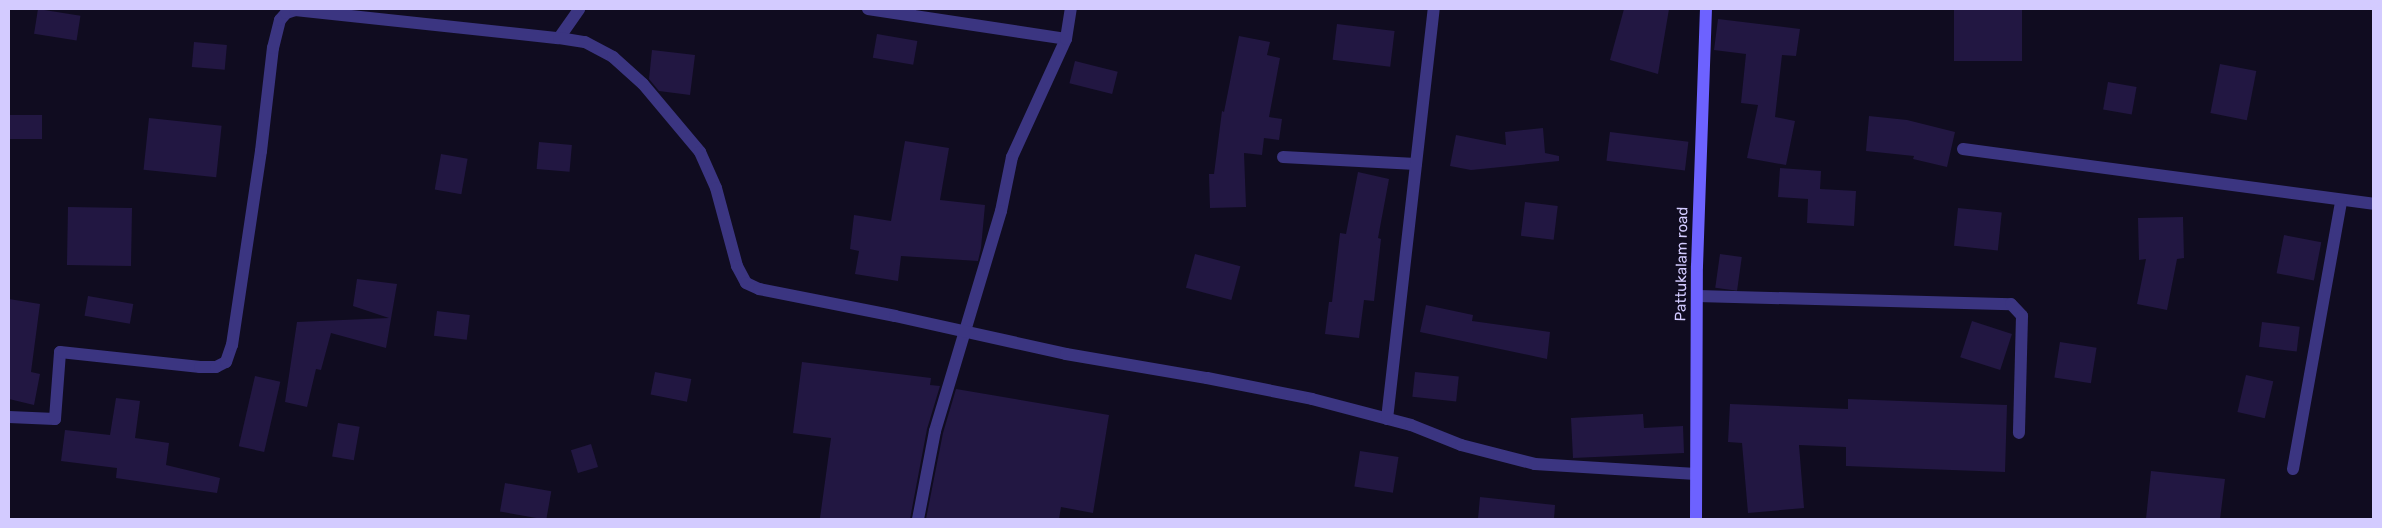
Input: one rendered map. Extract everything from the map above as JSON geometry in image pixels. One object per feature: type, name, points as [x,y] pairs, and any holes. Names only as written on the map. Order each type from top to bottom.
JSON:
[{"type":"main road","name":"Pattukalam road","points":[[1696,519],[1697,296],[1706,9]]},
{"type":"street","points":[[558,38],[579,9]]},
{"type":"street","points":[[868,9],[1066,39]]},
{"type":"street","points":[[918,519],[935,431],[1001,211],[1012,157],[1066,39],[1071,9]]},
{"type":"street","points":[[1387,419],[1434,9]]},
{"type":"street","points":[[9,417],[55,419],[60,352],[200,367],[216,367],[226,362],[232,345],[261,151],[273,48],[280,20],[286,13],[296,10],[585,42],[613,57],[643,84],[700,152],[716,188],[737,266],[746,283],[759,289],[895,316],[1066,354],[1207,378],[1302,397],[1410,425],[1461,445],[1535,464],[1696,474]]},
{"type":"street","points":[[1963,149],[2373,204]]},
{"type":"street","points":[[1283,157],[1416,164]]},
{"type":"street","points":[[2293,469],[2341,201]]},
{"type":"street","points":[[1697,296],[2012,304],[2022,316],[2019,433]]},
{"type":"building","points":[[38,9],[80,16],[77,40],[34,34]]},
{"type":"building","points":[[1624,9],[1669,9],[1658,74],[1610,60]]},
{"type":"building","points":[[1954,9],[2022,9],[2022,61],[1954,61]]},
{"type":"building","points":[[1718,19],[1800,29],[1796,56],[1782,55],[1775,117],[1795,121],[1786,165],[1747,158],[1758,105],[1741,103],[1746,54],[1714,50]]},
{"type":"building","points":[[1337,24],[1395,31],[1390,67],[1333,60]]},
{"type":"building","points":[[877,34],[917,41],[913,65],[873,58]]},
{"type":"building","points":[[1239,36],[1270,42],[1267,55],[1280,58],[1269,117],[1282,119],[1279,140],[1264,138],[1262,155],[1244,153],[1246,207],[1210,208],[1209,174],[1214,174],[1222,111],[1224,112]]},
{"type":"building","points":[[194,42],[227,45],[225,70],[192,67]]},
{"type":"building","points":[[652,50],[695,55],[690,95],[659,91],[649,79]]},
{"type":"building","points":[[1075,61],[1118,72],[1112,94],[1069,83]]},
{"type":"building","points":[[2220,64],[2256,71],[2247,120],[2210,113]]},
{"type":"building","points":[[2108,82],[2137,87],[2132,115],[2103,110]]},
{"type":"building","points":[[9,115],[42,115],[42,139],[9,139]]},
{"type":"building","points":[[1869,116],[1907,120],[1955,132],[1947,167],[1913,159],[1914,156],[1866,151]]},
{"type":"building","points":[[149,118],[222,126],[216,177],[144,170]]},
{"type":"building","points":[[1543,128],[1545,153],[1559,156],[1559,161],[1471,170],[1450,166],[1456,135],[1506,145],[1505,132]]},
{"type":"building","points":[[1610,132],[1688,142],[1685,170],[1606,161]]},
{"type":"building","points":[[905,141],[949,148],[940,200],[985,205],[978,261],[901,256],[898,281],[855,274],[859,251],[850,249],[854,215],[891,221]]},
{"type":"building","points":[[539,142],[572,145],[570,172],[537,169]]},
{"type":"building","points":[[441,154],[468,159],[461,194],[435,189]]},
{"type":"building","points":[[1780,168],[1821,171],[1820,189],[1856,191],[1854,226],[1807,223],[1808,199],[1778,197]]},
{"type":"building","points":[[1358,172],[1389,179],[1378,238],[1381,239],[1374,301],[1364,300],[1359,338],[1325,334],[1329,302],[1332,302],[1340,233],[1346,234]]},
{"type":"building","points":[[1525,202],[1558,206],[1554,240],[1521,236]]},
{"type":"building","points":[[68,207],[132,208],[131,266],[67,265]]},
{"type":"building","points":[[1958,208],[2002,213],[1998,250],[1954,246]]},
{"type":"building","points":[[2183,217],[2184,258],[2177,259],[2167,310],[2137,304],[2146,259],[2139,260],[2138,218]]},
{"type":"building","points":[[2284,235],[2321,242],[2314,281],[2277,273]]},
{"type":"building","points":[[1195,254],[1240,266],[1231,300],[1186,288]]},
{"type":"building","points":[[1720,254],[1742,257],[1737,291],[1715,288]]},
{"type":"building","points":[[357,279],[397,284],[386,348],[331,333],[321,370],[316,369],[307,407],[285,402],[297,322],[389,318],[353,306]]},
{"type":"building","points":[[88,296],[133,304],[130,324],[85,316]]},
{"type":"building","points":[[9,299],[40,304],[31,372],[40,374],[34,405],[9,399]]},
{"type":"building","points":[[1426,305],[1473,315],[1472,321],[1550,332],[1547,359],[1420,332]]},
{"type":"building","points":[[437,311],[470,315],[467,340],[434,336]]},
{"type":"building","points":[[1972,321],[2012,334],[2000,370],[1960,357]]},
{"type":"building","points":[[2262,322],[2300,327],[2297,351],[2259,347]]},
{"type":"building","points":[[2060,342],[2097,348],[2091,383],[2054,378]]},
{"type":"building","points":[[802,362],[931,378],[930,385],[940,386],[927,429],[910,519],[820,518],[831,438],[793,433]]},
{"type":"building","points":[[655,372],[691,379],[687,402],[651,395]]},
{"type":"building","points":[[1415,372],[1459,377],[1456,401],[1412,397]]},
{"type":"building","points":[[2246,375],[2273,381],[2265,418],[2237,412]]},
{"type":"building","points":[[255,376],[280,382],[264,452],[239,446]]},
{"type":"building","points":[[956,389],[1109,415],[1093,513],[1061,507],[1059,519],[926,519],[943,433]]},
{"type":"building","points":[[116,398],[140,401],[135,438],[169,443],[166,465],[220,478],[217,493],[116,478],[117,468],[61,461],[65,430],[110,435]]},
{"type":"building","points":[[1848,399],[2007,405],[2005,472],[1846,466],[1846,447],[1799,445],[1804,508],[1748,513],[1742,443],[1728,442],[1730,404],[1848,409]]},
{"type":"building","points":[[1643,414],[1644,428],[1683,426],[1684,453],[1573,458],[1571,418]]},
{"type":"building","points":[[338,423],[360,427],[354,460],[332,456]]},
{"type":"building","points":[[591,444],[598,467],[578,473],[571,450]]},
{"type":"building","points":[[1360,451],[1399,457],[1393,493],[1354,487]]},
{"type":"building","points":[[2151,471],[2225,479],[2220,519],[2146,519]]},
{"type":"building","points":[[505,483],[551,491],[546,519],[500,512]]},
{"type":"building","points":[[1480,497],[1555,505],[1554,519],[1478,519]]}]
